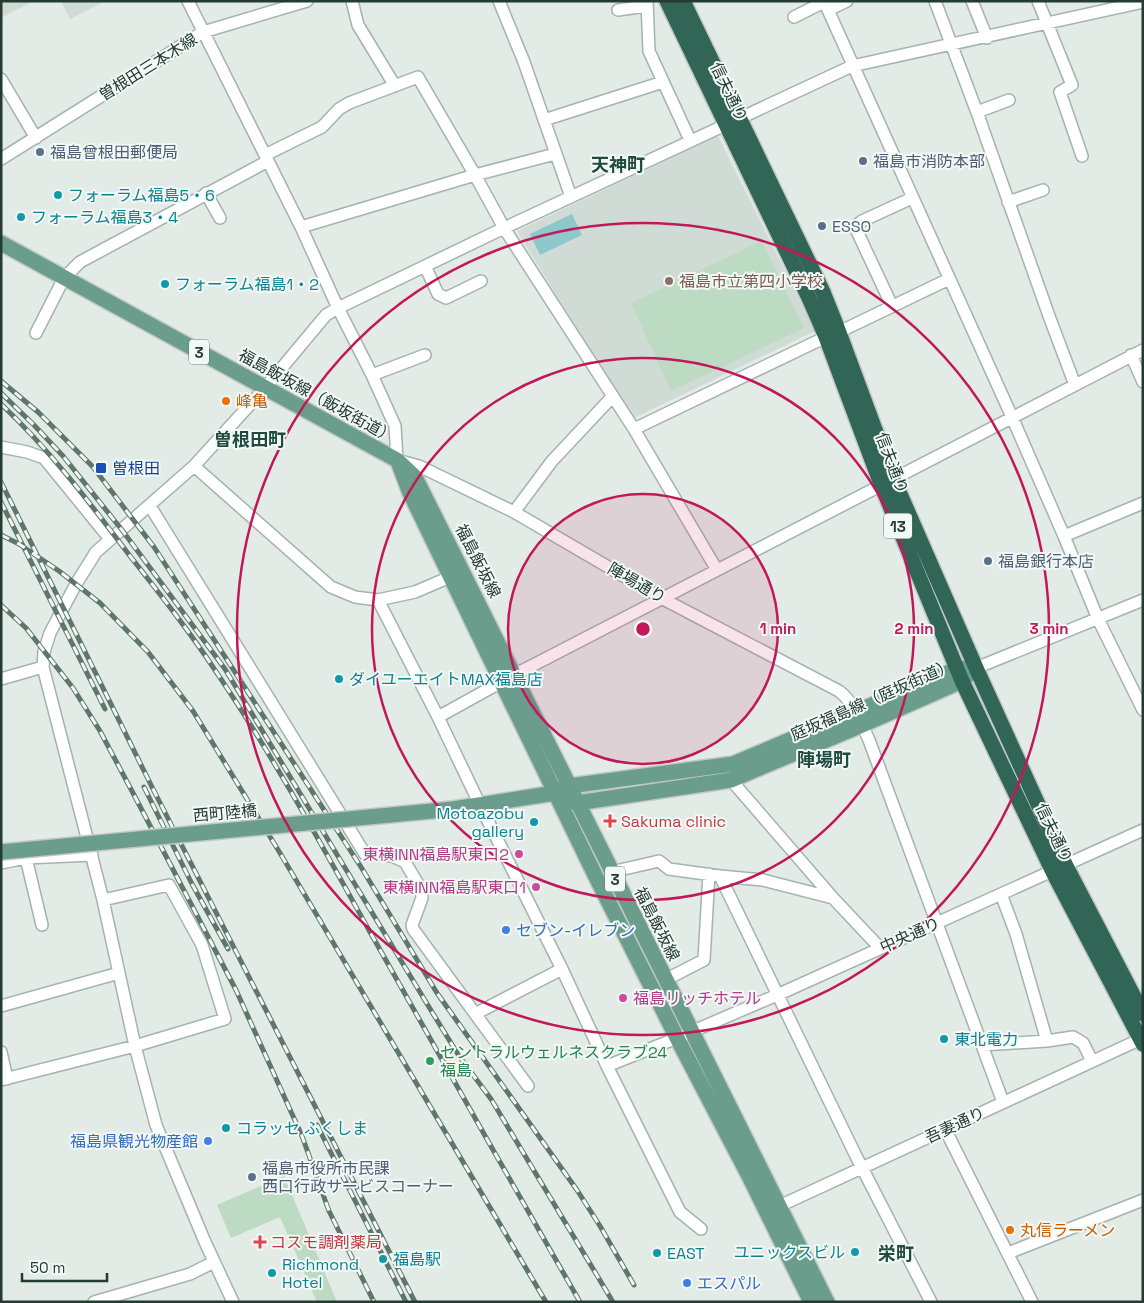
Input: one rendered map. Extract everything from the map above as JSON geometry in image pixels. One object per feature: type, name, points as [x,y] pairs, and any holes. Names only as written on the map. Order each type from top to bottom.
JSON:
[{"type":"highway","name":"信夫通り","points":[[667,1],[732,122]]},
{"type":"highway","name":"信夫通り","points":[[683,1],[732,122],[809,298],[832,334],[959,675],[1059,869],[1142,1040]]},
{"type":"highway","name":"信夫通り","points":[[887,481],[976,668],[1059,869],[1143,1014]]},
{"type":"main road","name":"福島飯坂線（飯坂街道）","points":[[1,243],[397,460],[410,493],[457,574],[562,790]]},
{"type":"main road","name":"庭坂福島線（庭坂街道）","points":[[577,803],[731,780],[859,719],[976,668]]},
{"type":"main road","name":"庭坂福島線（庭坂街道）","points":[[453,809],[733,764],[859,719]]},
{"type":"main road","points":[[562,790],[577,803]]},
{"type":"main road","name":"福島飯坂線","points":[[562,790],[677,1038],[827,1302]]},
{"type":"main road","name":"福島飯坂線","points":[[577,803],[692,1032],[773,1209],[811,1302]]},
{"type":"main road","name":"西町陸橋","points":[[1,852],[453,809]]},
{"type":"street","points":[[188,1],[301,227],[338,308],[372,375],[395,426],[397,460]]},
{"type":"street","name":"曽根田三本木線","points":[[1,159],[203,32],[307,1]]},
{"type":"street","points":[[352,1],[358,26],[396,86]]},
{"type":"street","points":[[499,1],[515,39],[571,197]]},
{"type":"street","points":[[794,17],[825,5],[847,1]]},
{"type":"street","points":[[935,1],[1075,385]]},
{"type":"street","points":[[972,1],[987,38]]},
{"type":"street","points":[[1038,1],[1072,86],[1060,92],[1082,156]]},
{"type":"street","points":[[233,1302],[156,1125],[135,1046],[92,855],[43,667],[44,652],[50,633],[96,552],[194,466],[265,388],[326,316],[338,308],[690,140],[852,66],[987,38],[1143,2]]},
{"type":"street","points":[[618,10],[647,3],[649,51],[690,140]]},
{"type":"street","points":[[825,5],[1012,417],[1098,619],[1143,710]]},
{"type":"street","points":[[36,333],[64,278],[80,262],[322,127],[339,109],[349,103],[418,77],[504,228],[634,429],[717,570]]},
{"type":"street","points":[[1,79],[36,138]]},
{"type":"street","points":[[544,120],[663,82]]},
{"type":"street","points":[[977,112],[1009,100]]},
{"type":"street","points":[[301,227],[475,175],[556,154]]},
{"type":"street","points":[[1008,202],[1043,190]]},
{"type":"street","points":[[206,193],[220,218]]},
{"type":"street","points":[[892,306],[856,229],[862,220],[912,198]]},
{"type":"street","points":[[425,266],[438,294],[446,298],[481,280]]},
{"type":"street","points":[[634,429],[949,279]]},
{"type":"street","points":[[438,717],[887,481],[1143,350]]},
{"type":"street","points":[[372,375],[425,355]]},
{"type":"street","points":[[1131,356],[1143,382]]},
{"type":"street","points":[[514,512],[552,461],[613,396]]},
{"type":"street","points":[[1,447],[28,452],[44,458],[110,539]]},
{"type":"street","name":"陣場通り","points":[[397,460],[418,466],[514,512],[663,599],[840,691],[844,695],[859,719],[1003,1102]]},
{"type":"street","points":[[194,466],[331,587],[355,596],[378,600],[414,592],[457,574]]},
{"type":"street","points":[[1064,536],[1143,503]]},
{"type":"street","points":[[150,506],[365,854],[392,856],[405,862],[421,890],[422,898],[412,925],[413,929],[528,1086]]},
{"type":"street","points":[[378,600],[438,717],[680,1212],[701,1229]]},
{"type":"street","points":[[976,668],[1143,600]]},
{"type":"street","points":[[1,679],[43,667]]},
{"type":"street","points":[[731,780],[833,898],[880,948]]},
{"type":"street","name":"中央通り","points":[[607,1066],[777,995],[1143,830]]},
{"type":"street","points":[[1,863],[26,858],[92,855]]},
{"type":"street","points":[[26,858],[42,925]]},
{"type":"street","points":[[611,872],[659,861],[669,869],[763,880],[833,898]]},
{"type":"street","points":[[665,980],[704,960],[715,875]]},
{"type":"street","points":[[715,875],[931,1302]]},
{"type":"street","points":[[1,1052],[4,1080],[135,1046],[225,1019],[202,946],[169,885],[103,900]]},
{"type":"street","points":[[1002,894],[1016,934],[1047,1041]]},
{"type":"street","points":[[475,1014],[562,969]]},
{"type":"street","points":[[1,1006],[119,973]]},
{"type":"street","points":[[982,1045],[1073,1038],[1084,1043],[1092,1061]]},
{"type":"street","name":"吾妻通り","points":[[773,1209],[1092,1061],[1142,1040]]},
{"type":"street","points":[[945,1129],[1032,1302]]},
{"type":"street","points":[[1008,1253],[1143,1200]]},
{"type":"street","points":[[94,1302],[190,1274],[214,1262]]},
{"type":"shaded area","points":[[1,1],[34,1],[1,18]]},
{"type":"shaded area","points":[[61,1],[105,1],[70,19]]},
{"type":"shaded area","name":"福島市立第四小学校","points":[[718,136],[815,331],[632,419],[517,231]]},
{"type":"green space","points":[[762,241],[804,328],[671,391],[631,303]]},
{"type":"green space","points":[[284,1176],[337,1302],[317,1302],[280,1217],[231,1238],[217,1205]]},
{"type":"water","points":[[572,214],[582,235],[540,255],[530,234]]},
{"type":"railway","points":[[1,381],[38,412],[93,467],[154,547],[361,867],[437,993],[577,1190],[634,1285]]},
{"type":"railway","points":[[1,393],[63,456],[122,530],[225,669],[432,1012],[459,1056],[491,1099],[613,1302]]},
{"type":"railway","points":[[1,404],[53,458],[85,497],[186,628],[238,704],[315,833],[580,1302]]},
{"type":"railway","points":[[1,482],[152,787],[415,1302]]},
{"type":"railway","points":[[1,502],[105,709]]},
{"type":"railway","points":[[1,535],[19,544],[59,571],[100,603],[148,652],[193,711],[280,853],[546,1302]]},
{"type":"railway","points":[[1,605],[26,628],[73,688],[100,731],[236,990],[302,1136],[329,1211],[374,1302]]},
{"type":"railway","points":[[144,787],[192,884],[228,949]]},
{"type":"railway","points":[[317,1125],[406,1302]]},
{"type":"place","name":"福島曾根田郵便局","points":[[40,152]]},
{"type":"place","name":"福島市消防本部","points":[[863,161]]},
{"type":"place","name":"フォーラム福島5・6","points":[[58,195]]},
{"type":"place","name":"フォーラム福島3・4","points":[[21,217]]},
{"type":"place","name":"ESSO","points":[[822,226]]},
{"type":"place","name":"福島市立第四小学校","points":[[669,281]]},
{"type":"place","name":"フォーラム福島1・2","points":[[165,284]]},
{"type":"place","name":"峰亀","points":[[226,401]]},
{"type":"place","name":"曽根田","points":[[101,468]]},
{"type":"place","name":"福島銀行本店","points":[[988,561]]},
{"type":"place","name":"ダイユーエイトMAX福島店","points":[[339,679]]},
{"type":"place","name":"Sakuma clinic","points":[[610,821]]},
{"type":"place","name":"Motoazobu gallery","points":[[534,822]]},
{"type":"place","name":"東横INN福島駅東口2","points":[[519,854]]},
{"type":"place","name":"東横INN福島駅東口1","points":[[536,887]]},
{"type":"place","name":"セブン-イレブン","points":[[506,930]]},
{"type":"place","name":"福島リッチホテル","points":[[623,998]]},
{"type":"place","name":"東北電力","points":[[944,1039]]},
{"type":"place","name":"セントラルウェルネスクラブ24 福島","points":[[430,1061]]},
{"type":"place","name":"コラッセ ふくしま","points":[[226,1128]]},
{"type":"place","name":"福島県観光物産館","points":[[208,1141]]},
{"type":"place","name":"福島市役所市民課 西口行政サービスコーナー","points":[[252,1177]]},
{"type":"place","name":"丸信ラーメン","points":[[1010,1230]]},
{"type":"place","name":"コスモ調剤薬局","points":[[260,1242]]},
{"type":"place","name":"ユニックスビル","points":[[855,1252]]},
{"type":"place","name":"EAST","points":[[657,1253]]},
{"type":"place","name":"福島駅","points":[[383,1259]]},
{"type":"place","name":"Richmond Hotel","points":[[272,1273]]},
{"type":"place","name":"エスパル","points":[[687,1283]]},
{"type":"district","name":"天神町","points":[[618,164]]},
{"type":"district","name":"曽根田町","points":[[250,439]]},
{"type":"district","name":"陣場町","points":[[824,759]]},
{"type":"district","name":"栄町","points":[[896,1253]]}]
